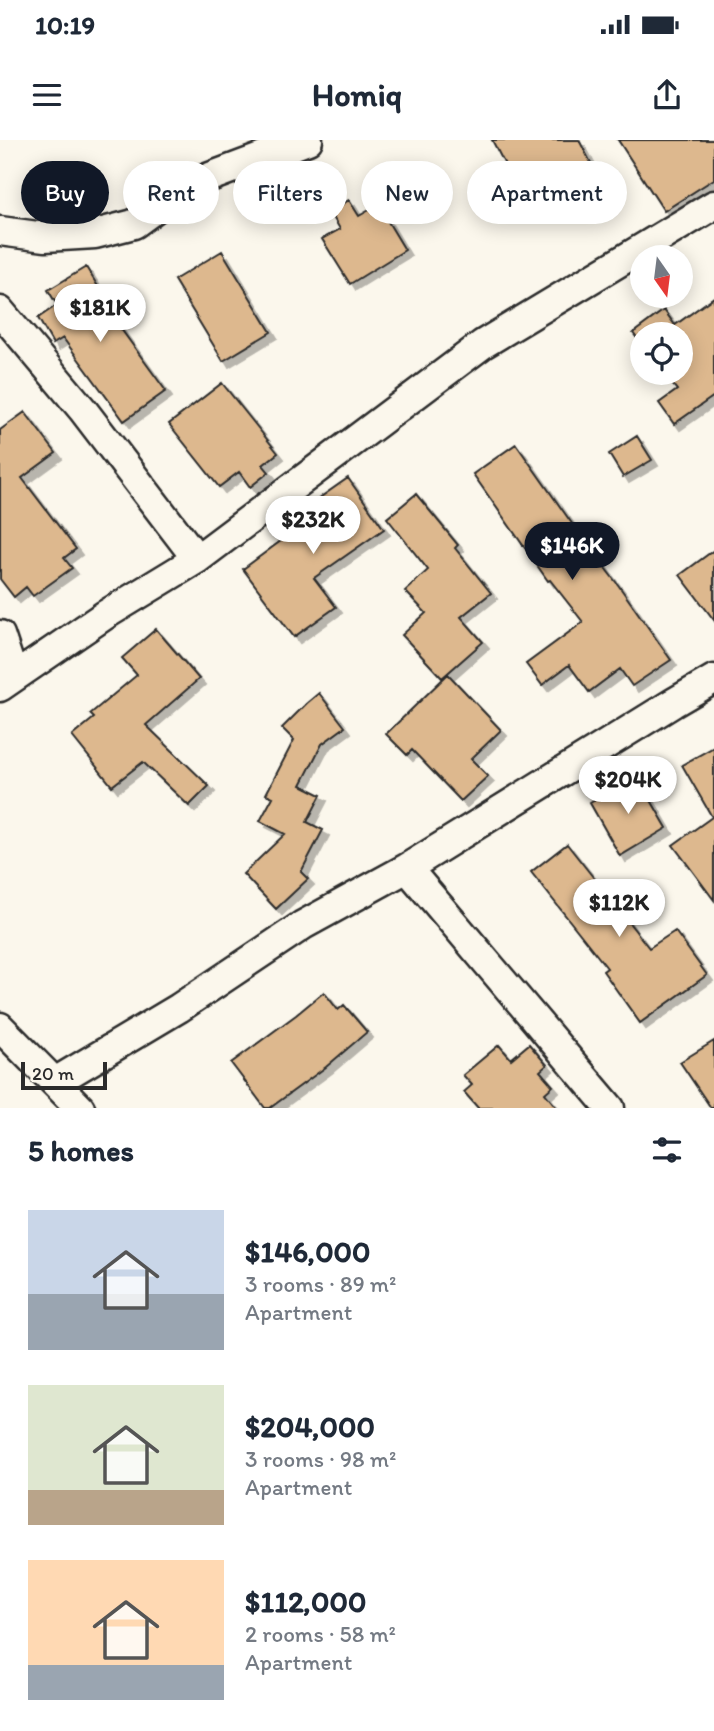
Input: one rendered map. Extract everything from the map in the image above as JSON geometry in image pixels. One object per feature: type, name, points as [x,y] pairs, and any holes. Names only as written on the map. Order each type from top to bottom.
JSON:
[{"type":"street","points":[[0,231],[45,237],[95,234],[134,223],[186,186],[308,140]]},
{"type":"street","points":[[0,635],[7,682],[105,615],[197,559],[483,344],[714,205]]},
{"type":"street","points":[[0,311],[83,410],[197,559]]},
{"type":"street","points":[[55,1082],[179,1008],[303,925],[407,869],[714,679]]},
{"type":"street","points":[[407,869],[610,1108]]},
{"type":"street","points":[[0,1027],[80,1108]]},
{"type":"building","points":[[492,140],[579,140],[590,161],[503,161]]},
{"type":"building","points":[[618,140],[714,140],[714,179],[664,211]]},
{"type":"building","points":[[349,200],[359,216],[361,215],[361,224],[389,224],[405,250],[350,284],[322,239],[340,229],[337,224],[347,224]]},
{"type":"building","points":[[222,251],[271,332],[223,361],[174,280]]},
{"type":"building","points":[[86,267],[112,309],[108,311],[166,391],[124,421],[63,338],[53,344],[38,318],[57,305],[48,290]]},
{"type":"building","points":[[714,297],[714,396],[674,424],[659,403],[677,390],[673,385],[693,385],[693,322],[679,322]]},
{"type":"building","points":[[664,310],[673,322],[648,322]]},
{"type":"building","points":[[222,383],[278,453],[263,465],[269,472],[250,487],[239,472],[219,487],[169,424]]},
{"type":"building","points":[[25,412],[56,453],[22,478],[76,549],[64,558],[72,568],[33,596],[26,587],[14,597],[0,579],[0,430]]},
{"type":"building","points":[[637,436],[652,460],[623,477],[609,454]]},
{"type":"building","points":[[516,444],[671,660],[632,686],[620,669],[589,692],[569,665],[542,685],[526,664],[583,622],[550,580],[548,581],[473,474]]},
{"type":"building","points":[[348,478],[384,529],[314,578],[336,607],[294,637],[243,569],[305,523],[298,513]]},
{"type":"building","points":[[416,494],[458,545],[455,548],[491,593],[461,617],[483,642],[442,678],[402,635],[426,613],[405,591],[428,570],[387,518]]},
{"type":"building","points":[[714,550],[714,620],[680,575]]},
{"type":"building","points":[[156,629],[199,679],[146,725],[209,786],[189,806],[143,762],[112,786],[72,736],[94,718],[90,714],[137,675],[122,658]]},
{"type":"building","points":[[448,674],[501,730],[471,759],[488,776],[461,801],[412,750],[407,755],[386,734]]},
{"type":"building","points":[[319,693],[345,727],[322,744],[301,785],[321,795],[307,822],[323,830],[301,872],[308,879],[276,909],[243,874],[285,834],[260,821],[273,797],[266,794],[294,740],[282,728]]},
{"type":"building","points":[[714,747],[714,900],[673,845],[712,817],[682,765]]},
{"type":"building","points":[[637,776],[667,828],[620,856],[590,803]]},
{"type":"building","points":[[567,844],[649,948],[675,931],[707,975],[640,1023],[603,971],[607,968],[531,872]]},
{"type":"building","points":[[324,992],[338,1010],[344,1005],[367,1032],[326,1067],[270,1108],[265,1108],[231,1063]]},
{"type":"building","points":[[714,1041],[714,1108],[711,1108],[680,1062]]},
{"type":"building","points":[[529,1044],[547,1065],[540,1071],[553,1086],[545,1093],[557,1108],[478,1108],[464,1092],[472,1085],[463,1075],[499,1045],[511,1059]]}]
